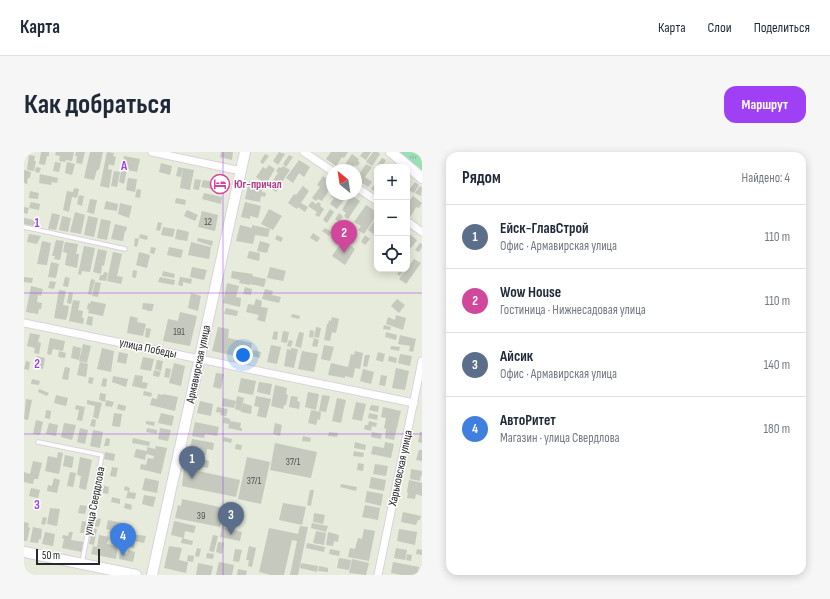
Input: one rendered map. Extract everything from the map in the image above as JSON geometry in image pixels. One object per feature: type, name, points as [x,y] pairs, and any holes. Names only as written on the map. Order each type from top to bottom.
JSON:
[{"type":"street","points":[[152,152],[241,171]]},
{"type":"street","name":"Армавирская улица","points":[[152,575],[245,152]]},
{"type":"street","points":[[304,152],[326,167]]},
{"type":"street","points":[[391,152],[422,178]]},
{"type":"street","points":[[362,191],[376,200]]},
{"type":"street","points":[[410,223],[422,232]]},
{"type":"street","name":"улица Победы","points":[[24,323],[414,403]]},
{"type":"street","name":"Харьковская улица","points":[[378,575],[422,361]]},
{"type":"street","points":[[24,552],[136,575]]},
{"type":"lane","points":[[24,228],[125,249]]},
{"type":"lane","name":"улица Свердлова","points":[[38,442],[102,455],[82,564]]},
{"type":"green space","points":[[398,152],[419,152],[422,155],[422,172]]},
{"type":"building","points":[[41,152],[49,152],[45,165],[39,164]]},
{"type":"building","points":[[56,152],[74,152],[72,161],[59,161],[60,156],[55,155]]},
{"type":"building","points":[[76,152],[85,152],[82,164],[76,163]]},
{"type":"building","points":[[90,152],[103,152],[99,170],[97,170],[94,180],[84,178]]},
{"type":"building","points":[[107,152],[114,153],[113,156],[116,157],[114,166],[109,164],[108,169],[112,170],[109,188],[100,186]]},
{"type":"building","points":[[221,152],[233,152],[232,160],[220,157]]},
{"type":"building","points":[[279,152],[285,154],[278,165],[273,161]]},
{"type":"building","points":[[331,152],[348,152],[337,164],[333,164],[326,159]]},
{"type":"building","points":[[363,152],[371,152],[366,160],[360,156]]},
{"type":"building","points":[[373,152],[378,152],[380,154],[372,166],[366,162]]},
{"type":"building","points":[[265,154],[269,156],[263,164],[260,162]]},
{"type":"building","points":[[352,154],[359,159],[358,161],[360,163],[359,164],[345,164]]},
{"type":"building","points":[[29,155],[35,156],[34,161],[36,161],[34,171],[27,170]]},
{"type":"building","points":[[289,155],[293,157],[286,167],[283,164]]},
{"type":"building","points":[[124,156],[140,159],[137,172],[127,170],[124,184],[119,182]]},
{"type":"building","points":[[382,158],[386,160],[384,164],[378,164]]},
{"type":"building","points":[[299,160],[310,167],[304,177],[299,173],[293,183],[286,178]]},
{"type":"building","points":[[55,162],[61,163],[59,172],[53,171]]},
{"type":"building","points":[[67,162],[75,164],[72,175],[65,173]]},
{"type":"building","points":[[161,163],[172,166],[170,175],[159,172]]},
{"type":"building","points":[[366,164],[372,167],[365,177],[372,182],[368,187],[362,183],[362,170]]},
{"type":"building","points":[[269,165],[275,169],[266,184],[256,177],[263,167],[266,169]]},
{"type":"building","points":[[283,166],[290,170],[280,185],[273,180],[278,173],[276,171],[279,167],[281,168]]},
{"type":"building","points":[[36,167],[41,168],[39,173],[35,172]]},
{"type":"building","points":[[178,167],[183,168],[181,177],[176,176]]},
{"type":"building","points":[[183,168],[194,170],[190,190],[180,188]]},
{"type":"building","points":[[24,170],[31,172],[27,184],[24,183]]},
{"type":"building","points":[[114,171],[120,172],[117,187],[111,186]]},
{"type":"building","points":[[40,174],[58,178],[57,183],[52,182],[51,185],[39,183]]},
{"type":"building","points":[[217,175],[227,177],[224,191],[201,187],[203,180],[215,182]]},
{"type":"building","points":[[323,176],[326,178],[326,195],[322,201],[318,199],[316,201],[312,198],[320,187],[317,185]]},
{"type":"building","points":[[128,178],[137,179],[135,192],[126,190]]},
{"type":"building","points":[[195,179],[201,180],[199,190],[193,189]]},
{"type":"building","points":[[249,181],[264,184],[262,192],[266,193],[265,197],[261,196],[260,202],[245,199]]},
{"type":"building","points":[[415,182],[419,185],[414,193],[410,191]]},
{"type":"building","points":[[272,183],[279,188],[276,192],[269,188]]},
{"type":"building","points":[[303,186],[309,191],[301,203],[308,207],[305,212],[288,203],[294,194],[296,195]]},
{"type":"building","points":[[420,186],[422,188],[421,196],[415,193]]},
{"type":"building","points":[[74,188],[79,189],[77,198],[72,197],[69,212],[63,210],[67,191],[73,192]]},
{"type":"building","points":[[137,189],[141,190],[140,198],[135,197]]},
{"type":"building","points":[[30,191],[39,193],[38,199],[29,198]]},
{"type":"building","points":[[204,193],[222,197],[221,204],[202,199]]},
{"type":"building","points":[[79,195],[84,196],[82,206],[77,204]]},
{"type":"building","points":[[413,196],[422,203],[419,208],[416,207],[411,216],[410,215],[410,200]]},
{"type":"building","points":[[176,198],[186,200],[185,205],[175,203]]},
{"type":"building","points":[[90,199],[97,200],[94,214],[87,212]]},
{"type":"building","points":[[333,200],[344,200],[337,209],[330,204]]},
{"type":"building","points":[[348,200],[360,201],[348,219],[344,216],[346,213],[342,210]]},
{"type":"building","points":[[106,201],[118,204],[117,211],[104,209]]},
{"type":"building","points":[[312,201],[316,204],[318,202],[321,204],[320,206],[324,209],[319,217],[315,215],[317,212],[308,206]]},
{"type":"building","points":[[31,202],[40,204],[39,210],[29,208]]},
{"type":"building","points":[[245,202],[261,206],[258,218],[250,216],[250,219],[241,217]]},
{"type":"building","points":[[120,203],[132,206],[129,218],[118,214]]},
{"type":"building","points":[[366,205],[374,210],[374,219],[364,234],[358,230],[361,226],[354,222]]},
{"type":"building","points":[[24,207],[29,208],[27,214],[24,213]]},
{"type":"building","points":[[269,209],[282,216],[273,230],[261,224]]},
{"type":"building","points":[[330,209],[334,212],[327,223],[323,220]]},
{"type":"building","points":[[187,210],[198,215],[195,221],[184,216]]},
{"type":"building","points":[[202,211],[218,215],[215,231],[198,227]]},
{"type":"building","points":[[75,212],[85,215],[81,234],[70,232]]},
{"type":"building","points":[[52,213],[60,215],[56,230],[48,229]]},
{"type":"building","points":[[339,213],[343,216],[339,222],[335,219]]},
{"type":"building","points":[[62,216],[71,218],[68,232],[59,230]]},
{"type":"building","points":[[88,216],[98,218],[94,237],[84,235]]},
{"type":"building","points":[[24,218],[39,221],[38,227],[24,224]]},
{"type":"building","points":[[101,219],[111,221],[107,240],[97,238]]},
{"type":"building","points":[[374,221],[374,234],[368,230]]},
{"type":"building","points":[[158,222],[162,223],[160,231],[156,230]]},
{"type":"building","points":[[115,224],[127,227],[123,241],[111,239]]},
{"type":"building","points":[[240,225],[252,228],[252,225],[270,229],[268,237],[255,235],[253,244],[236,241]]},
{"type":"building","points":[[163,227],[175,229],[173,237],[161,235]]},
{"type":"building","points":[[325,228],[332,232],[329,236],[322,231]]},
{"type":"building","points":[[177,229],[189,232],[187,241],[175,239]]},
{"type":"building","points":[[313,233],[320,238],[317,242],[310,238]]},
{"type":"building","points":[[29,234],[41,236],[37,244],[27,242]]},
{"type":"building","points":[[140,234],[148,236],[147,240],[139,238]]},
{"type":"building","points":[[277,235],[283,238],[281,242],[275,239]]},
{"type":"building","points":[[365,235],[370,239],[365,245],[361,242]]},
{"type":"building","points":[[410,235],[417,240],[410,248]]},
{"type":"building","points":[[135,238],[139,239],[137,247],[134,246]]},
{"type":"building","points":[[198,238],[213,241],[212,246],[197,241]]},
{"type":"building","points":[[56,240],[64,241],[60,260],[54,259],[55,256],[52,256]]},
{"type":"building","points":[[343,240],[355,249],[345,265],[332,256]]},
{"type":"building","points":[[42,241],[51,243],[47,265],[37,264]]},
{"type":"building","points":[[260,241],[270,244],[267,253],[257,251]]},
{"type":"building","points":[[65,242],[78,244],[76,254],[79,254],[77,268],[65,265],[67,253],[63,252]]},
{"type":"building","points":[[191,242],[211,247],[209,259],[188,255]]},
{"type":"building","points":[[420,243],[422,244],[422,247],[419,252],[415,250]]},
{"type":"building","points":[[84,246],[95,248],[90,272],[82,271],[81,275],[78,274]]},
{"type":"building","points":[[151,247],[156,248],[154,254],[150,253]]},
{"type":"building","points":[[169,247],[183,250],[181,258],[167,255]]},
{"type":"building","points":[[98,249],[107,251],[104,266],[102,265],[101,274],[93,272]]},
{"type":"building","points":[[249,251],[260,253],[259,261],[247,258]]},
{"type":"building","points":[[113,252],[122,254],[117,276],[123,277],[121,284],[107,281]]},
{"type":"building","points":[[139,252],[150,255],[147,268],[136,265]]},
{"type":"building","points":[[414,259],[421,263],[406,284],[399,279],[404,272],[410,272],[410,264]]},
{"type":"building","points":[[51,262],[59,264],[56,278],[48,277]]},
{"type":"building","points":[[192,267],[207,270],[204,280],[190,277]]},
{"type":"building","points":[[270,267],[286,271],[283,281],[267,278]]},
{"type":"building","points":[[133,270],[137,271],[136,278],[132,277]]},
{"type":"building","points":[[163,271],[175,274],[174,278],[162,276]]},
{"type":"building","points":[[232,271],[253,274],[252,276],[266,279],[264,287],[239,283],[240,280],[231,278]]},
{"type":"building","points":[[104,272],[108,273],[106,281],[99,280],[100,275],[103,275]]},
{"type":"building","points":[[399,272],[403,272],[400,276],[397,274]]},
{"type":"building","points":[[24,277],[33,278],[32,283],[24,282]]},
{"type":"building","points":[[65,277],[70,278],[68,287],[63,286]]},
{"type":"building","points":[[160,277],[175,280],[174,285],[158,282]]},
{"type":"building","points":[[180,277],[192,279],[191,284],[183,282],[183,286],[178,285]]},
{"type":"building","points":[[91,279],[95,280],[91,295],[88,294]]},
{"type":"building","points":[[50,281],[56,282],[54,289],[48,288]]},
{"type":"building","points":[[95,282],[101,283],[98,297],[92,296]]},
{"type":"building","points":[[227,283],[239,286],[236,297],[241,298],[240,307],[223,303]]},
{"type":"building","points":[[31,286],[43,289],[41,296],[38,295],[37,302],[42,303],[38,314],[26,312]]},
{"type":"building","points":[[245,287],[252,289],[251,295],[243,294]]},
{"type":"building","points":[[265,289],[273,291],[272,295],[281,297],[279,303],[262,299]]},
{"type":"building","points":[[59,290],[66,291],[63,305],[69,306],[66,320],[54,318]]},
{"type":"building","points":[[69,292],[73,293],[71,304],[67,303]]},
{"type":"building","points":[[191,293],[201,296],[198,311],[188,308]]},
{"type":"building","points":[[256,299],[262,301],[261,307],[268,308],[265,322],[257,320],[259,315],[246,312],[248,304],[254,305]]},
{"type":"building","points":[[397,299],[405,305],[399,313],[391,306]]},
{"type":"building","points":[[73,300],[80,301],[78,310],[83,311],[83,324],[69,321]]},
{"type":"building","points":[[91,301],[106,304],[103,316],[88,313],[88,303],[90,304]]},
{"type":"building","points":[[143,303],[154,304],[152,311],[142,309]]},
{"type":"building","points":[[226,308],[238,311],[237,316],[224,314]]},
{"type":"building","points":[[180,312],[197,316],[190,346],[163,341],[168,319],[178,321]]},
{"type":"building","points":[[292,314],[300,316],[299,319],[291,317]]},
{"type":"building","points":[[396,315],[406,318],[403,330],[386,324],[388,317],[395,320]]},
{"type":"building","points":[[88,316],[93,317],[92,326],[86,324]]},
{"type":"building","points":[[130,316],[138,318],[137,322],[146,324],[143,336],[127,333]]},
{"type":"building","points":[[332,317],[339,319],[336,333],[332,332],[330,341],[324,340],[327,324],[329,320],[331,321]]},
{"type":"building","points":[[384,325],[391,327],[390,330],[383,329]]},
{"type":"building","points":[[218,327],[229,329],[228,338],[252,343],[249,359],[212,351]]},
{"type":"building","points":[[316,327],[321,328],[319,338],[314,337]]},
{"type":"building","points":[[146,328],[151,329],[149,338],[145,337]]},
{"type":"building","points":[[310,330],[314,331],[313,338],[309,337]]},
{"type":"building","points":[[274,331],[278,332],[277,340],[272,339]]},
{"type":"building","points":[[283,331],[289,332],[287,343],[281,342]]},
{"type":"building","points":[[299,332],[304,333],[301,348],[295,346]]},
{"type":"building","points":[[386,332],[397,335],[396,340],[385,337]]},
{"type":"building","points":[[30,333],[40,335],[38,342],[41,343],[39,354],[34,353],[35,348],[27,346]]},
{"type":"building","points":[[400,335],[416,339],[413,352],[409,351],[410,346],[398,344]]},
{"type":"building","points":[[50,338],[65,341],[63,351],[53,349],[51,355],[47,354]]},
{"type":"building","points":[[314,338],[319,340],[317,347],[312,346]]},
{"type":"building","points":[[289,340],[293,341],[291,347],[287,346]]},
{"type":"building","points":[[83,344],[91,346],[87,363],[79,361]]},
{"type":"building","points":[[271,345],[281,347],[277,364],[267,362]]},
{"type":"building","points":[[324,345],[334,347],[330,361],[321,359]]},
{"type":"building","points":[[73,346],[81,348],[79,360],[71,358]]},
{"type":"building","points":[[391,346],[400,347],[399,351],[390,349]]},
{"type":"building","points":[[102,348],[114,351],[111,372],[97,369]]},
{"type":"building","points":[[291,348],[298,349],[294,368],[284,366],[287,349],[291,350]]},
{"type":"building","points":[[253,350],[261,352],[260,358],[252,356]]},
{"type":"building","points":[[59,351],[66,353],[65,358],[58,357]]},
{"type":"building","points":[[302,351],[318,354],[314,372],[298,369]]},
{"type":"building","points":[[355,351],[363,353],[360,369],[355,368],[353,378],[328,375],[331,363],[348,367],[351,354],[354,355]]},
{"type":"building","points":[[119,352],[128,354],[126,364],[117,362]]},
{"type":"building","points":[[378,352],[385,354],[383,362],[376,360]]},
{"type":"building","points":[[400,354],[412,356],[410,366],[398,363]]},
{"type":"building","points":[[365,355],[370,355],[367,367],[363,366]]},
{"type":"building","points":[[37,356],[45,358],[43,369],[35,368]]},
{"type":"building","points":[[389,356],[397,358],[396,363],[388,361]]},
{"type":"building","points":[[143,357],[154,359],[151,371],[140,369]]},
{"type":"building","points":[[157,360],[163,361],[161,371],[155,369]]},
{"type":"building","points":[[26,361],[30,362],[29,370],[24,369]]},
{"type":"building","points":[[80,362],[88,364],[86,377],[77,375]]},
{"type":"building","points":[[174,363],[185,366],[181,386],[169,383]]},
{"type":"building","points":[[65,367],[70,368],[68,380],[62,379]]},
{"type":"building","points":[[166,368],[171,369],[169,378],[164,377]]},
{"type":"building","points":[[396,368],[409,371],[405,390],[392,388]]},
{"type":"building","points":[[363,369],[374,372],[371,384],[360,381]]},
{"type":"building","points":[[154,370],[161,372],[159,377],[153,376]]},
{"type":"building","points":[[216,373],[224,374],[221,389],[213,387]]},
{"type":"building","points":[[135,375],[143,376],[142,382],[148,383],[146,389],[132,386]]},
{"type":"building","points":[[381,375],[387,376],[385,386],[379,385]]},
{"type":"building","points":[[113,376],[128,379],[126,387],[112,382]]},
{"type":"building","points":[[89,377],[94,378],[92,384],[88,383]]},
{"type":"building","points":[[103,378],[107,379],[106,387],[101,386]]},
{"type":"building","points":[[241,378],[256,381],[253,395],[238,392]]},
{"type":"building","points":[[32,379],[40,381],[39,385],[31,384]]},
{"type":"building","points":[[259,382],[272,384],[270,395],[257,392]]},
{"type":"building","points":[[275,385],[287,388],[286,394],[288,395],[286,405],[284,405],[283,409],[271,406]]},
{"type":"building","points":[[39,389],[49,393],[47,396],[38,392]]},
{"type":"building","points":[[144,391],[152,393],[151,397],[143,395]]},
{"type":"building","points":[[308,392],[319,394],[316,410],[305,407]]},
{"type":"building","points":[[100,393],[106,394],[105,402],[99,400]]},
{"type":"building","points":[[158,394],[178,397],[175,411],[150,405],[152,398],[157,399]]},
{"type":"building","points":[[56,395],[68,398],[66,406],[54,403]]},
{"type":"building","points":[[322,395],[330,396],[326,412],[319,411]]},
{"type":"building","points":[[237,396],[244,398],[241,411],[235,409]]},
{"type":"building","points":[[256,396],[271,399],[266,418],[257,416],[259,407],[254,406]]},
{"type":"building","points":[[291,396],[298,397],[297,401],[300,402],[299,409],[289,407]]},
{"type":"building","points":[[223,398],[236,401],[234,408],[222,406]]},
{"type":"building","points":[[337,398],[346,400],[341,423],[332,421]]},
{"type":"building","points":[[26,399],[32,400],[28,420],[24,419]]},
{"type":"building","points":[[87,400],[102,403],[98,419],[93,417],[95,406],[87,404]]},
{"type":"building","points":[[106,400],[114,402],[112,407],[105,406]]},
{"type":"building","points":[[200,401],[213,404],[211,416],[197,413]]},
{"type":"building","points":[[356,402],[366,404],[362,421],[352,419]]},
{"type":"building","points":[[243,403],[252,406],[251,414],[241,412]]},
{"type":"building","points":[[118,404],[126,406],[125,411],[117,409]]},
{"type":"building","points":[[76,405],[85,407],[82,421],[77,420],[79,410],[75,409]]},
{"type":"building","points":[[371,405],[379,406],[378,412],[369,410]]},
{"type":"building","points":[[217,407],[228,409],[226,416],[220,415],[221,413],[216,412]]},
{"type":"building","points":[[383,407],[401,411],[394,440],[385,438],[386,429],[384,428],[386,418],[381,417]]},
{"type":"building","points":[[46,410],[51,411],[50,419],[45,418]]},
{"type":"building","points":[[311,410],[321,412],[320,420],[318,419],[316,425],[308,423]]},
{"type":"building","points":[[114,413],[122,414],[120,427],[112,426]]},
{"type":"building","points":[[161,413],[174,416],[172,426],[158,423]]},
{"type":"building","points":[[369,413],[378,415],[377,420],[368,418]]},
{"type":"building","points":[[224,417],[230,419],[230,421],[241,423],[240,428],[242,428],[242,431],[228,428],[229,424],[223,423]]},
{"type":"building","points":[[92,419],[96,420],[95,427],[90,426]]},
{"type":"building","points":[[36,420],[43,422],[40,435],[33,434]]},
{"type":"building","points":[[146,421],[155,422],[154,426],[146,424]]},
{"type":"building","points":[[369,421],[377,423],[376,427],[372,426],[371,431],[364,429],[365,425],[368,425]]},
{"type":"building","points":[[195,422],[219,427],[217,436],[205,434],[204,438],[192,436]]},
{"type":"building","points":[[49,423],[58,425],[56,436],[46,434]]},
{"type":"building","points":[[64,423],[76,425],[72,440],[61,437]]},
{"type":"building","points":[[275,423],[282,425],[280,436],[273,434]]},
{"type":"building","points":[[80,428],[88,430],[85,444],[77,442]]},
{"type":"building","points":[[147,428],[157,430],[157,434],[146,432]]},
{"type":"building","points":[[160,428],[171,430],[168,441],[158,439]]},
{"type":"building","points":[[93,430],[103,432],[100,448],[90,446]]},
{"type":"building","points":[[329,432],[338,433],[337,437],[328,436]]},
{"type":"building","points":[[372,432],[382,434],[381,439],[371,437]]},
{"type":"building","points":[[420,432],[422,432],[422,443],[418,442]]},
{"type":"building","points":[[303,436],[311,438],[310,442],[302,441]]},
{"type":"building","points":[[224,437],[232,439],[231,443],[223,441]]},
{"type":"building","points":[[106,438],[110,439],[109,446],[104,446]]},
{"type":"building","points":[[133,438],[150,442],[149,446],[132,443]]},
{"type":"building","points":[[192,439],[214,443],[213,450],[207,449],[206,455],[189,452]]},
{"type":"building","points":[[355,442],[366,445],[365,450],[354,448]]},
{"type":"building","points":[[385,442],[394,444],[391,458],[371,454],[373,446],[384,448]]},
{"type":"building","points":[[275,443],[317,452],[311,478],[270,470]]},
{"type":"building","points":[[236,444],[242,445],[241,450],[235,449]]},
{"type":"building","points":[[156,446],[167,448],[161,474],[140,469],[141,464],[146,465],[148,458],[153,459],[154,456],[146,454],[145,460],[134,457],[136,449],[147,451],[147,447],[155,449]]},
{"type":"building","points":[[419,450],[422,450],[422,461],[416,460]]},
{"type":"building","points":[[354,451],[364,453],[363,457],[353,456]]},
{"type":"building","points":[[58,452],[63,453],[59,474],[45,471],[48,456],[57,458]]},
{"type":"building","points":[[105,452],[115,454],[114,461],[104,459]]},
{"type":"building","points":[[65,455],[74,457],[72,468],[63,466]]},
{"type":"building","points":[[188,456],[209,461],[208,468],[186,463]]},
{"type":"building","points":[[80,457],[92,460],[86,490],[79,488],[81,476],[77,475]]},
{"type":"building","points":[[247,457],[270,462],[261,504],[238,499]]},
{"type":"building","points":[[33,461],[42,463],[38,479],[34,479],[33,484],[24,482],[24,472],[30,474]]},
{"type":"building","points":[[358,463],[364,464],[363,471],[357,470]]},
{"type":"building","points":[[375,464],[388,466],[386,476],[373,474]]},
{"type":"building","points":[[112,467],[118,468],[116,477],[110,476]]},
{"type":"building","points":[[184,468],[240,480],[236,497],[182,486]]},
{"type":"building","points":[[411,469],[422,471],[420,481],[410,479]]},
{"type":"building","points":[[70,472],[76,473],[73,487],[67,486]]},
{"type":"building","points":[[371,477],[386,480],[384,491],[369,488]]},
{"type":"building","points":[[54,478],[60,480],[57,493],[47,491],[48,485],[52,486]]},
{"type":"building","points":[[145,478],[159,481],[157,493],[142,490]]},
{"type":"building","points":[[409,480],[422,483],[422,496],[416,494],[415,499],[407,498]]},
{"type":"building","points":[[98,484],[109,487],[108,494],[97,492]]},
{"type":"building","points":[[341,484],[357,487],[356,491],[340,487]]},
{"type":"building","points":[[125,486],[130,488],[129,492],[136,493],[135,499],[126,498],[128,491],[124,490]]},
{"type":"building","points":[[31,488],[40,490],[38,498],[29,496]]},
{"type":"building","points":[[310,490],[314,490],[311,506],[307,505]]},
{"type":"building","points":[[367,491],[383,494],[381,506],[365,502]]},
{"type":"building","points":[[144,495],[156,497],[153,507],[142,504]]},
{"type":"building","points":[[112,497],[120,499],[120,504],[111,502]]},
{"type":"building","points":[[182,499],[224,508],[220,527],[175,518],[178,505],[181,506]]},
{"type":"building","points":[[125,503],[132,505],[131,510],[124,508]]},
{"type":"building","points":[[283,503],[306,507],[302,525],[279,520]]},
{"type":"building","points":[[80,505],[87,506],[85,514],[78,513]]},
{"type":"building","points":[[365,505],[380,508],[378,520],[362,517]]},
{"type":"building","points":[[50,508],[60,509],[57,526],[47,524]]},
{"type":"building","points":[[225,512],[233,514],[230,527],[222,525]]},
{"type":"building","points":[[403,512],[421,516],[420,520],[418,520],[416,525],[401,522]]},
{"type":"building","points":[[314,513],[325,515],[323,524],[313,522]]},
{"type":"building","points":[[43,517],[47,518],[45,525],[41,524]]},
{"type":"building","points":[[94,517],[101,519],[99,527],[92,526]]},
{"type":"building","points":[[108,520],[132,525],[128,544],[120,543],[121,537],[109,533],[110,530],[106,529]]},
{"type":"building","points":[[82,521],[87,522],[84,533],[80,533]]},
{"type":"building","points":[[174,521],[196,526],[194,533],[185,531],[184,538],[171,535]]},
{"type":"building","points":[[24,522],[29,523],[28,527],[30,528],[27,541],[24,541]]},
{"type":"building","points":[[312,523],[328,526],[326,532],[311,528]]},
{"type":"building","points":[[300,526],[308,527],[298,575],[290,575],[297,541],[292,540],[284,575],[271,575],[259,572],[269,528],[298,534]]},
{"type":"building","points":[[33,527],[42,529],[41,539],[39,539],[38,543],[30,542]]},
{"type":"building","points":[[222,527],[242,532],[240,541],[220,537]]},
{"type":"building","points":[[93,528],[97,529],[94,545],[89,544]]},
{"type":"building","points":[[364,529],[375,531],[369,561],[348,557],[350,548],[355,549],[358,538],[362,539]]},
{"type":"building","points":[[399,529],[417,532],[415,545],[397,541]]},
{"type":"building","points":[[316,531],[326,533],[324,545],[313,543]]},
{"type":"building","points":[[45,532],[55,534],[53,546],[42,544]]},
{"type":"building","points":[[69,532],[73,532],[71,540],[84,542],[82,552],[62,548],[64,539],[62,538],[63,535],[68,536]]},
{"type":"building","points":[[328,532],[339,535],[338,542],[334,541],[333,546],[326,545]]},
{"type":"building","points":[[133,534],[146,536],[144,543],[135,541],[134,548],[130,547]]},
{"type":"building","points":[[99,535],[109,537],[107,544],[118,546],[116,559],[91,554],[93,546],[97,547]]},
{"type":"building","points":[[213,535],[218,536],[214,552],[209,551]]},
{"type":"building","points":[[113,536],[119,538],[118,545],[111,544]]},
{"type":"building","points":[[182,538],[193,541],[192,545],[181,543]]},
{"type":"building","points":[[218,542],[224,543],[222,554],[216,552]]},
{"type":"building","points":[[307,543],[325,547],[324,552],[306,548]]},
{"type":"building","points":[[169,546],[182,548],[179,560],[188,562],[186,573],[164,568]]},
{"type":"building","points":[[249,546],[256,548],[252,567],[248,566],[249,560],[246,560]]},
{"type":"building","points":[[197,548],[201,549],[199,557],[195,556]]},
{"type":"building","points":[[396,548],[407,550],[405,560],[394,558]]},
{"type":"building","points":[[235,549],[242,550],[239,562],[233,561]]},
{"type":"building","points":[[330,549],[340,551],[339,556],[329,554]]},
{"type":"building","points":[[417,549],[422,550],[422,555],[416,554]]},
{"type":"building","points":[[128,550],[135,552],[133,562],[119,559],[120,552],[127,554]]},
{"type":"building","points":[[207,553],[214,554],[213,559],[206,558]]},
{"type":"building","points":[[407,554],[412,555],[411,561],[406,560]]},
{"type":"building","points":[[188,555],[194,556],[193,562],[187,561]]},
{"type":"building","points":[[339,558],[351,560],[349,570],[337,568]]},
{"type":"building","points":[[352,559],[369,563],[366,575],[349,573]]},
{"type":"building","points":[[219,562],[234,565],[232,575],[216,575]]},
{"type":"building","points":[[393,562],[419,567],[417,575],[401,575],[391,573]]},
{"type":"building","points":[[198,563],[213,566],[211,575],[196,575]]},
{"type":"building","points":[[301,563],[318,566],[317,572],[300,568]]},
{"type":"building","points":[[319,566],[328,568],[328,572],[318,571]]},
{"type":"building","points":[[238,569],[247,571],[246,575],[237,575]]},
{"type":"place","name":"Юг-причал","points":[[220,184]]},
{"type":"place","name":"Wow House","points":[[344,253]]},
{"type":"place","name":"Ейск-ГлавСтрой","points":[[192,479]]},
{"type":"place","name":"Айсик","points":[[231,535]]},
{"type":"place","name":"АвтоРитет","points":[[123,556]]}]
